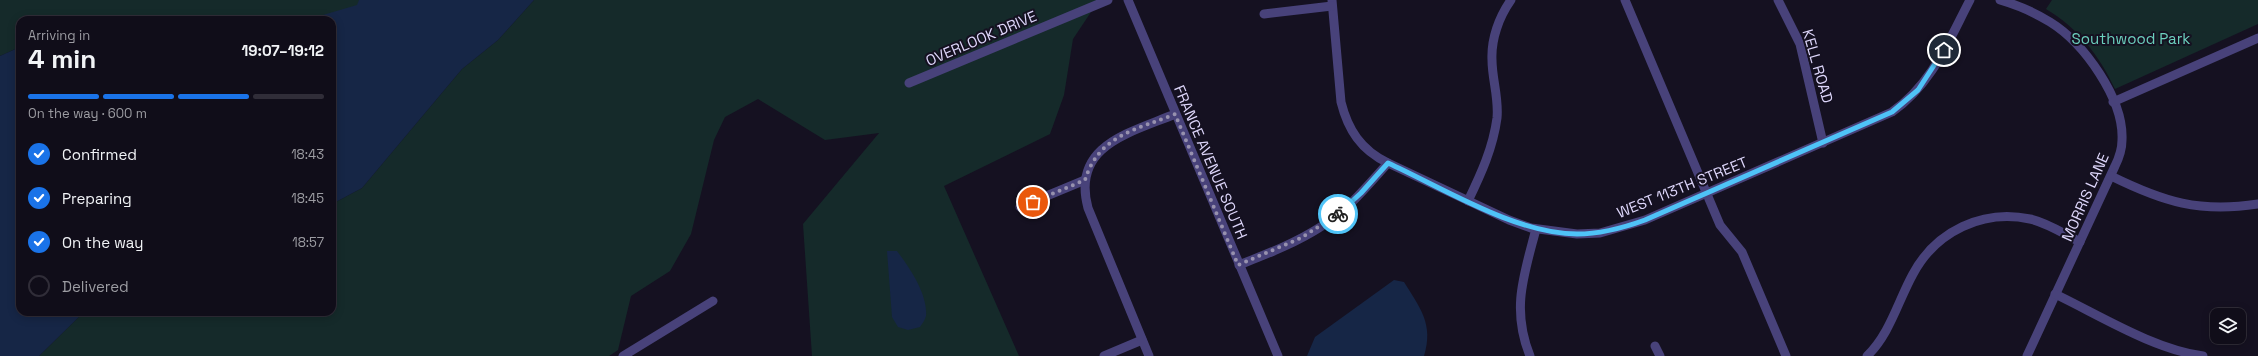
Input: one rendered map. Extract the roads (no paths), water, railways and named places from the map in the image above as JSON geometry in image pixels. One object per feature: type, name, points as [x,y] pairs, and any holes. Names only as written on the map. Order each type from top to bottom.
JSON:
[{"type":"street","name":"OVERLOOK DRIVE","points":[[909,83],[1108,0]]},
{"type":"street","name":"FRANCE AVENUE SOUTH","points":[[1128,0],[1238,265],[1278,356]]},
{"type":"street","points":[[1468,201],[1489,155],[1494,136],[1497,116],[1497,97],[1492,60],[1493,43],[1504,10],[1511,0]]},
{"type":"street","points":[[1625,0],[1720,225],[1742,252],[1786,356]]},
{"type":"street","name":"KELL ROAD","points":[[1778,0],[1800,44],[1823,143]]},
{"type":"street","name":"WEST 113TH STREET","points":[[1332,3],[1345,118],[1361,144],[1373,156],[1509,220],[1536,229],[1577,234],[1600,233],[1645,220],[1892,112],[1918,90],[1937,62],[1970,0]]},
{"type":"street","name":"MORRIS LANE","points":[[2000,0],[2031,11],[2051,22],[2085,53],[2098,71],[2113,102],[2121,126],[2121,154],[2027,356]]},
{"type":"street","points":[[1264,14],[1332,3]]},
{"type":"street","points":[[2113,102],[2258,38]]},
{"type":"street","points":[[1149,356],[1088,208],[1084,195],[1085,180],[1096,155],[1105,145],[1117,138],[1175,114]]},
{"type":"street","points":[[1238,265],[1279,249],[1323,226],[1361,193],[1388,163]]},
{"type":"street","points":[[2111,176],[2161,198],[2185,205],[2209,208],[2234,208],[2258,204]]},
{"type":"street","points":[[1020,207],[1085,180]]},
{"type":"street","points":[[1867,356],[1883,337],[1913,273],[1922,258],[1947,234],[1963,225],[1997,217],[2014,217],[2049,226],[2080,242]]},
{"type":"street","points":[[1530,356],[1521,330],[1519,299],[1536,229]]},
{"type":"street","points":[[2056,294],[2147,338],[2171,348],[2203,356]]},
{"type":"street","points":[[623,356],[713,301]]},
{"type":"street","points":[[1104,356],[1142,340]]},
{"type":"street","points":[[1656,346],[1660,356]]},
{"type":"water","points":[[359,0],[534,0],[498,40],[462,69],[362,188],[336,202],[336,16],[320,16],[357,5]]},
{"type":"water","points":[[16,49],[16,316],[80,316],[39,356],[0,356],[0,56]]},
{"type":"water","points":[[887,251],[897,251],[917,281],[921,290],[926,308],[926,316],[920,327],[908,330],[898,327],[892,317]]},
{"type":"water","points":[[1394,280],[1404,282],[1424,317],[1427,345],[1424,356],[1307,356],[1315,337]]},
{"type":"park label","name":"Southwood Park","points":[[2131,38]]}]
